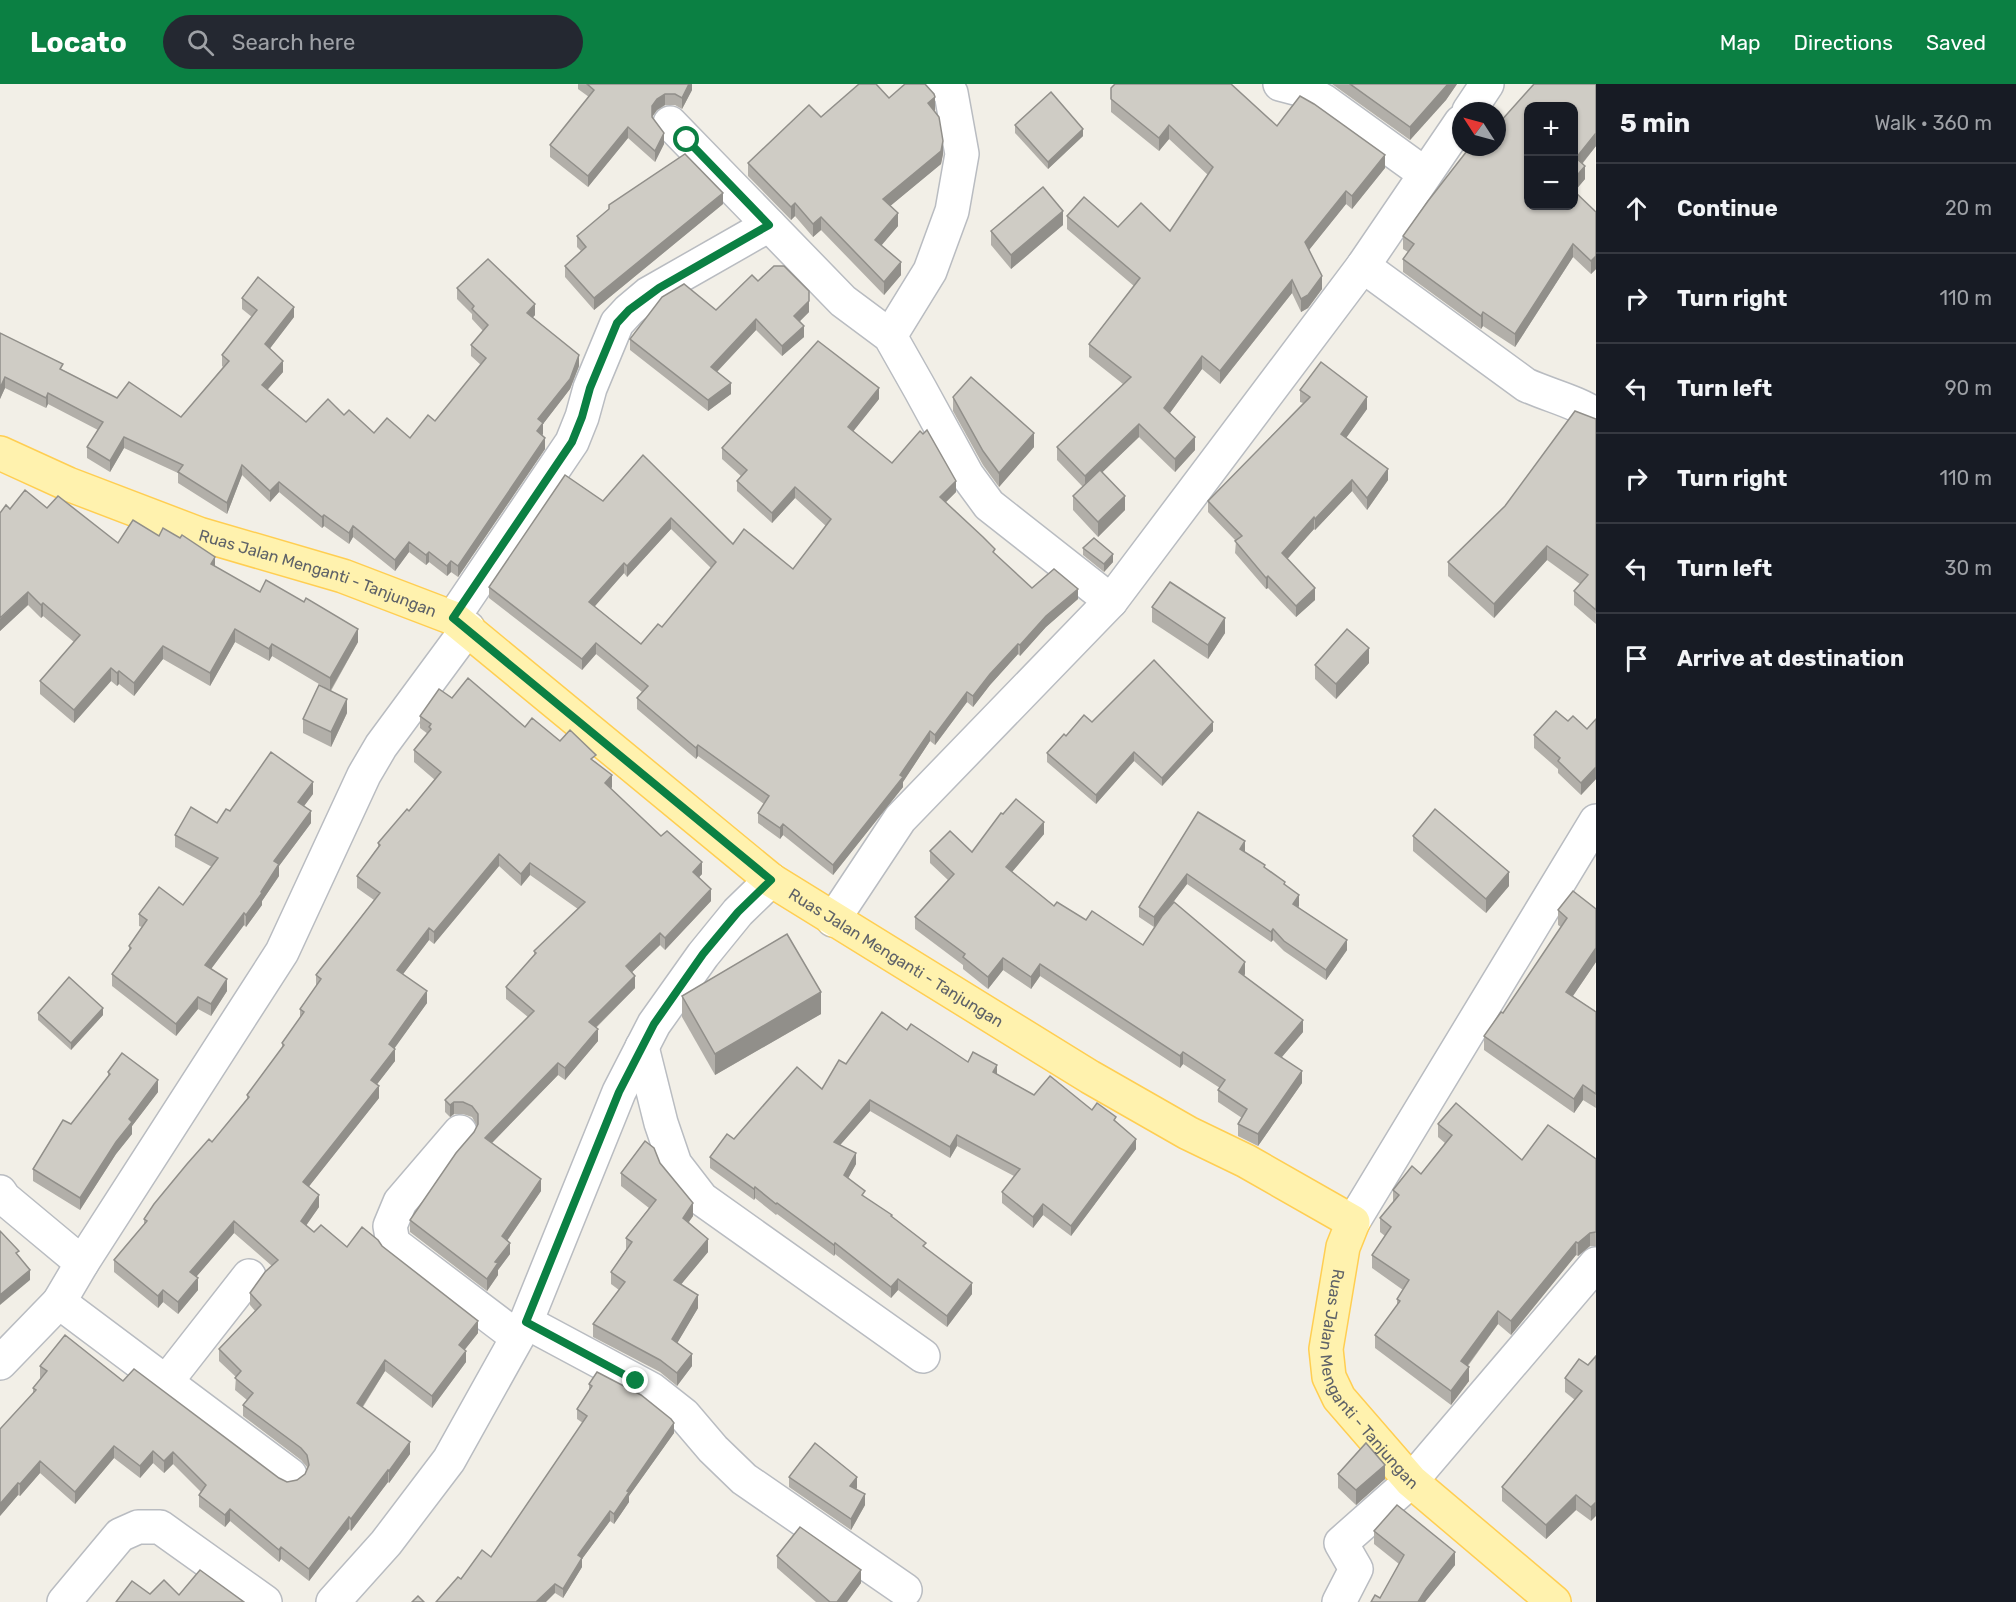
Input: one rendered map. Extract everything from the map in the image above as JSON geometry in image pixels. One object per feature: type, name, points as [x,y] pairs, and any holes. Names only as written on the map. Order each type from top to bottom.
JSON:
[{"type":"main road","name":"Ruas Jalan Menganti - Tanjungan","points":[[0,453],[68,484],[199,534],[343,576],[461,623],[771,880],[1090,1077],[1353,1222],[1343,1248],[1326,1349],[1329,1377],[1339,1398],[1411,1481],[1554,1602]]},
{"type":"street","points":[[1280,84],[1303,90],[1324,101],[1425,174]]},
{"type":"street","points":[[1474,102],[1487,84]]},
{"type":"street","points":[[890,336],[930,271],[952,212],[962,154],[952,87]]},
{"type":"street","points":[[670,123],[843,301],[890,336],[967,475],[989,505],[1112,601]]},
{"type":"street","points":[[833,920],[900,819],[1112,601],[1363,266],[1452,135]]},
{"type":"street","points":[[0,1363],[59,1302],[282,952],[364,776],[381,746],[461,623],[572,442],[590,388],[617,323],[648,294],[769,225]]},
{"type":"street","points":[[1363,266],[1526,385],[1596,415]]},
{"type":"street","points":[[1353,1222],[1596,821]]},
{"type":"street","points":[[333,1602],[386,1543],[449,1460],[521,1330],[619,1092],[654,1024],[703,954],[738,912],[771,880]]},
{"type":"street","points":[[642,1047],[661,1123],[675,1164],[702,1198],[923,1356]]},
{"type":"street","points":[[460,1132],[400,1202],[390,1226],[393,1243],[521,1330],[651,1389],[684,1415],[713,1449],[744,1479],[905,1590]]},
{"type":"street","points":[[0,1192],[4,1198],[82,1263]]},
{"type":"street","points":[[1339,1602],[1356,1569],[1341,1543],[1411,1481],[1596,1264]]},
{"type":"street","points":[[166,1382],[249,1276]]},
{"type":"street","points":[[59,1302],[290,1475]]},
{"type":"street","points":[[64,1602],[120,1535],[138,1527],[160,1527],[265,1602]]},
{"type":"building","points":[[587,84],[689,84],[682,98],[675,94],[665,94],[652,106],[652,117],[664,133],[655,151],[628,127],[588,176],[550,145],[594,90]]},
{"type":"building","points":[[859,84],[876,84],[889,98],[905,84],[925,84],[935,97],[928,103],[939,117],[943,141],[941,151],[883,199],[898,213],[875,240],[901,262],[884,282],[821,217],[813,224],[795,203],[791,207],[748,163],[809,105],[821,117]]},
{"type":"building","points":[[1115,84],[1231,84],[1277,126],[1300,96],[1385,155],[1352,196],[1346,191],[1305,242],[1322,276],[1308,295],[1301,299],[1292,280],[1220,371],[1202,356],[1164,408],[1195,437],[1175,459],[1139,424],[1085,476],[1057,447],[1131,377],[1089,344],[1140,278],[1067,216],[1084,197],[1118,227],[1141,203],[1170,231],[1213,167],[1169,125],[1159,138],[1111,99],[1111,88]]},
{"type":"building","points":[[1350,84],[1448,84],[1410,127]]},
{"type":"building","points":[[1534,84],[1596,84],[1596,133],[1578,156],[1578,102],[1524,102],[1524,210],[1578,210],[1578,195],[1596,212],[1596,256],[1591,261],[1573,244],[1515,334],[1483,312],[1481,316],[1403,259],[1414,244],[1403,236],[1463,156],[1506,156],[1506,115]]},
{"type":"building","points":[[1051,92],[1083,129],[1048,162],[1015,125]]},
{"type":"building","points":[[685,154],[723,193],[594,298],[565,266],[586,247],[577,236],[609,209],[609,205]]},
{"type":"building","points":[[1578,160],[1585,166],[1578,174]]},
{"type":"building","points":[[1043,187],[1063,211],[1011,255],[991,231]]},
{"type":"building","points":[[488,259],[535,304],[527,313],[579,355],[570,379],[538,419],[543,423],[537,431],[545,438],[458,566],[451,561],[447,566],[429,552],[426,555],[409,542],[395,560],[353,526],[349,533],[324,515],[322,517],[279,482],[270,491],[242,465],[227,503],[178,472],[183,465],[124,437],[110,461],[87,447],[103,422],[48,393],[46,398],[5,377],[0,388],[0,333],[63,364],[60,369],[117,398],[129,382],[181,417],[229,361],[222,355],[257,310],[242,298],[258,277],[294,307],[265,344],[283,361],[262,385],[306,422],[328,399],[344,415],[349,410],[374,433],[387,418],[410,438],[428,415],[435,421],[486,358],[471,345],[488,325],[472,309],[474,306],[457,288]]},
{"type":"building","points":[[774,266],[784,266],[809,291],[809,301],[794,316],[804,326],[782,346],[756,319],[711,367],[731,383],[708,400],[630,339],[662,297],[684,284],[716,310],[752,275],[758,281]]},
{"type":"building","points":[[818,341],[879,388],[848,427],[892,463],[920,431],[923,434],[927,430],[956,481],[940,497],[995,549],[993,552],[1032,588],[1054,569],[1078,589],[1046,616],[1020,645],[1018,644],[973,696],[967,692],[935,735],[930,731],[900,775],[903,777],[833,865],[783,824],[780,828],[758,813],[769,796],[698,745],[696,748],[637,698],[648,686],[596,643],[582,659],[489,587],[565,475],[603,501],[643,455],[733,544],[744,529],[793,569],[831,519],[795,487],[772,513],[737,481],[747,470],[722,448]],"holes":[[[671,518],[716,562],[662,627],[658,624],[641,644],[589,602],[624,563],[627,566]]]},
{"type":"building","points":[[1321,362],[1367,397],[1341,434],[1388,469],[1367,498],[1352,480],[1315,519],[1314,517],[1282,553],[1315,588],[1296,606],[1268,576],[1266,578],[1235,541],[1242,536],[1208,501],[1310,397],[1300,390]]},
{"type":"building","points":[[971,377],[1034,433],[999,473],[983,451],[953,397]]},
{"type":"building","points":[[1575,411],[1596,419],[1596,610],[1574,591],[1588,575],[1547,546],[1494,604],[1448,562],[1505,506]]},
{"type":"building","points":[[1100,470],[1125,496],[1098,522],[1073,496]]},
{"type":"building","points":[[25,490],[47,508],[58,496],[118,543],[133,520],[159,536],[163,528],[180,538],[182,535],[215,557],[211,564],[260,592],[266,580],[304,602],[306,598],[358,629],[330,678],[272,644],[269,649],[235,629],[210,673],[163,646],[134,683],[119,671],[117,673],[111,668],[74,710],[40,681],[80,635],[28,592],[0,618],[0,513],[6,505],[10,509]]},
{"type":"building","points":[[1094,538],[1113,554],[1104,564],[1083,548]]},
{"type":"building","points":[[1170,582],[1225,618],[1208,645],[1152,607]]},
{"type":"building","points":[[1347,629],[1369,648],[1336,684],[1315,665]]},
{"type":"building","points":[[1154,660],[1213,722],[1162,778],[1134,752],[1096,795],[1047,753],[1084,715],[1092,722]]},
{"type":"building","points":[[468,678],[525,727],[532,718],[560,741],[570,730],[596,755],[591,759],[612,775],[605,783],[661,836],[667,831],[702,862],[693,872],[711,889],[665,938],[660,933],[626,966],[635,976],[589,1022],[598,1029],[565,1068],[558,1063],[485,1138],[541,1179],[502,1236],[510,1243],[495,1262],[498,1263],[487,1279],[410,1220],[478,1124],[478,1114],[472,1106],[463,1102],[454,1102],[450,1105],[445,1100],[534,1011],[506,987],[536,953],[534,951],[585,902],[530,863],[521,874],[499,854],[434,932],[429,928],[397,970],[427,991],[389,1044],[395,1049],[371,1080],[379,1086],[303,1182],[319,1195],[301,1221],[314,1232],[321,1225],[347,1247],[362,1227],[382,1246],[478,1321],[459,1345],[466,1351],[432,1396],[385,1360],[357,1403],[410,1442],[309,1569],[281,1547],[279,1550],[230,1509],[225,1515],[199,1495],[206,1485],[173,1452],[164,1461],[153,1451],[140,1466],[114,1446],[75,1492],[40,1461],[0,1504],[0,1429],[36,1390],[33,1388],[47,1371],[40,1366],[65,1335],[123,1381],[134,1369],[279,1478],[287,1482],[297,1480],[305,1474],[309,1465],[307,1455],[301,1448],[243,1405],[253,1393],[235,1378],[241,1371],[219,1349],[261,1305],[250,1293],[265,1272],[278,1260],[234,1221],[190,1272],[198,1278],[178,1302],[163,1290],[158,1296],[114,1260],[147,1221],[144,1219],[154,1204],[187,1164],[209,1139],[212,1142],[249,1097],[247,1095],[284,1045],[282,1043],[304,1012],[300,1009],[321,979],[316,975],[380,893],[357,876],[380,845],[378,843],[407,809],[409,811],[441,772],[414,750],[431,729],[429,727],[431,724],[420,716],[439,689],[452,698]]},
{"type":"building","points":[[319,685],[347,699],[331,732],[303,719]]},
{"type":"building","points":[[1556,711],[1568,721],[1573,716],[1587,729],[1596,719],[1596,767],[1581,783],[1558,761],[1560,758],[1534,735]]},
{"type":"building","points":[[271,752],[313,782],[298,802],[311,811],[274,861],[279,864],[262,893],[205,965],[227,979],[211,1004],[198,997],[176,1024],[112,974],[131,948],[129,946],[147,920],[139,914],[159,887],[183,905],[218,858],[175,835],[191,807],[217,823],[226,809],[230,811]]},
{"type":"building","points":[[1016,799],[1044,822],[1006,867],[1054,906],[1057,902],[1086,920],[1092,911],[1143,945],[1174,902],[1245,962],[1239,972],[1303,1020],[1275,1053],[1302,1071],[1258,1134],[1238,1124],[1247,1109],[1218,1090],[1225,1080],[1183,1052],[1180,1056],[1040,964],[1031,977],[1003,958],[988,977],[963,957],[965,954],[915,917],[954,874],[930,851],[950,831],[972,852],[1001,813],[1003,814]]},
{"type":"building","points":[[1435,809],[1509,872],[1486,899],[1413,836]]},
{"type":"building","points":[[1198,812],[1245,841],[1240,849],[1265,865],[1264,867],[1299,895],[1293,904],[1347,940],[1326,970],[1284,941],[1273,929],[1271,932],[1187,874],[1154,917],[1139,907]]},
{"type":"building","points":[[1573,891],[1596,909],[1596,948],[1566,992],[1596,1012],[1596,1094],[1583,1085],[1574,1099],[1484,1036],[1501,1012],[1503,1013],[1567,918],[1558,910]]},
{"type":"building","points":[[787,934],[821,992],[715,1054],[682,996]]},
{"type":"building","points":[[69,977],[103,1008],[71,1043],[38,1013]]},
{"type":"building","points":[[882,1012],[907,1030],[911,1024],[968,1062],[973,1052],[997,1065],[993,1072],[1034,1095],[1050,1076],[1092,1110],[1097,1103],[1116,1117],[1114,1120],[1136,1139],[1071,1226],[1043,1204],[1033,1217],[1002,1192],[1020,1169],[957,1135],[950,1147],[870,1100],[834,1142],[856,1153],[844,1175],[865,1191],[862,1195],[892,1215],[926,1243],[923,1246],[972,1283],[947,1316],[898,1279],[891,1287],[835,1243],[834,1245],[710,1157],[727,1134],[734,1139],[797,1067],[822,1089],[839,1060],[846,1064]]},
{"type":"building","points":[[122,1053],[158,1080],[129,1119],[132,1122],[116,1142],[80,1198],[33,1169],[63,1120],[71,1124],[110,1074],[108,1072]]},
{"type":"building","points":[[1456,1103],[1522,1160],[1548,1125],[1596,1159],[1596,1232],[1576,1242],[1511,1321],[1498,1311],[1461,1361],[1469,1367],[1451,1391],[1375,1335],[1400,1301],[1397,1299],[1409,1280],[1372,1255],[1391,1227],[1380,1218],[1399,1195],[1393,1190],[1412,1166],[1421,1174],[1452,1135],[1438,1124]]},
{"type":"building","points":[[645,1141],[654,1148],[660,1163],[693,1203],[683,1218],[708,1239],[674,1280],[698,1295],[672,1339],[692,1354],[677,1373],[660,1360],[593,1324],[625,1282],[611,1272],[632,1242],[626,1238],[656,1200],[621,1173]]},
{"type":"building","points":[[0,1231],[19,1251],[16,1253],[30,1270],[0,1295]]},
{"type":"building","points":[[1596,1356],[1596,1502],[1591,1507],[1576,1495],[1546,1525],[1502,1487],[1582,1391],[1565,1378],[1579,1359],[1588,1365]]},
{"type":"building","points":[[597,1372],[641,1395],[674,1423],[627,1491],[629,1492],[614,1514],[610,1511],[578,1555],[582,1558],[563,1589],[555,1584],[536,1602],[436,1602],[458,1577],[461,1579],[482,1550],[491,1557],[587,1416],[577,1409],[592,1386],[589,1384]]},
{"type":"building","points":[[815,1443],[857,1477],[850,1486],[865,1494],[851,1519],[789,1477]]},
{"type":"building","points":[[1366,1443],[1385,1465],[1356,1490],[1338,1474]]},
{"type":"building","points":[[1397,1505],[1455,1552],[1418,1602],[1371,1602],[1375,1595],[1380,1598],[1404,1555],[1374,1531]]},
{"type":"building","points":[[800,1527],[861,1570],[837,1602],[830,1602],[777,1556]]},
{"type":"building","points":[[200,1570],[244,1602],[116,1602],[132,1581],[150,1594],[164,1580],[179,1595]]},
{"type":"building","points":[[418,1596],[424,1602],[412,1602]]},
{"type":"route","points":[[636,1381],[526,1322],[619,1092],[654,1024],[703,954],[738,912],[771,880],[468,628],[453,618],[572,442],[590,388],[617,323],[648,294],[769,225],[687,140]]}]
